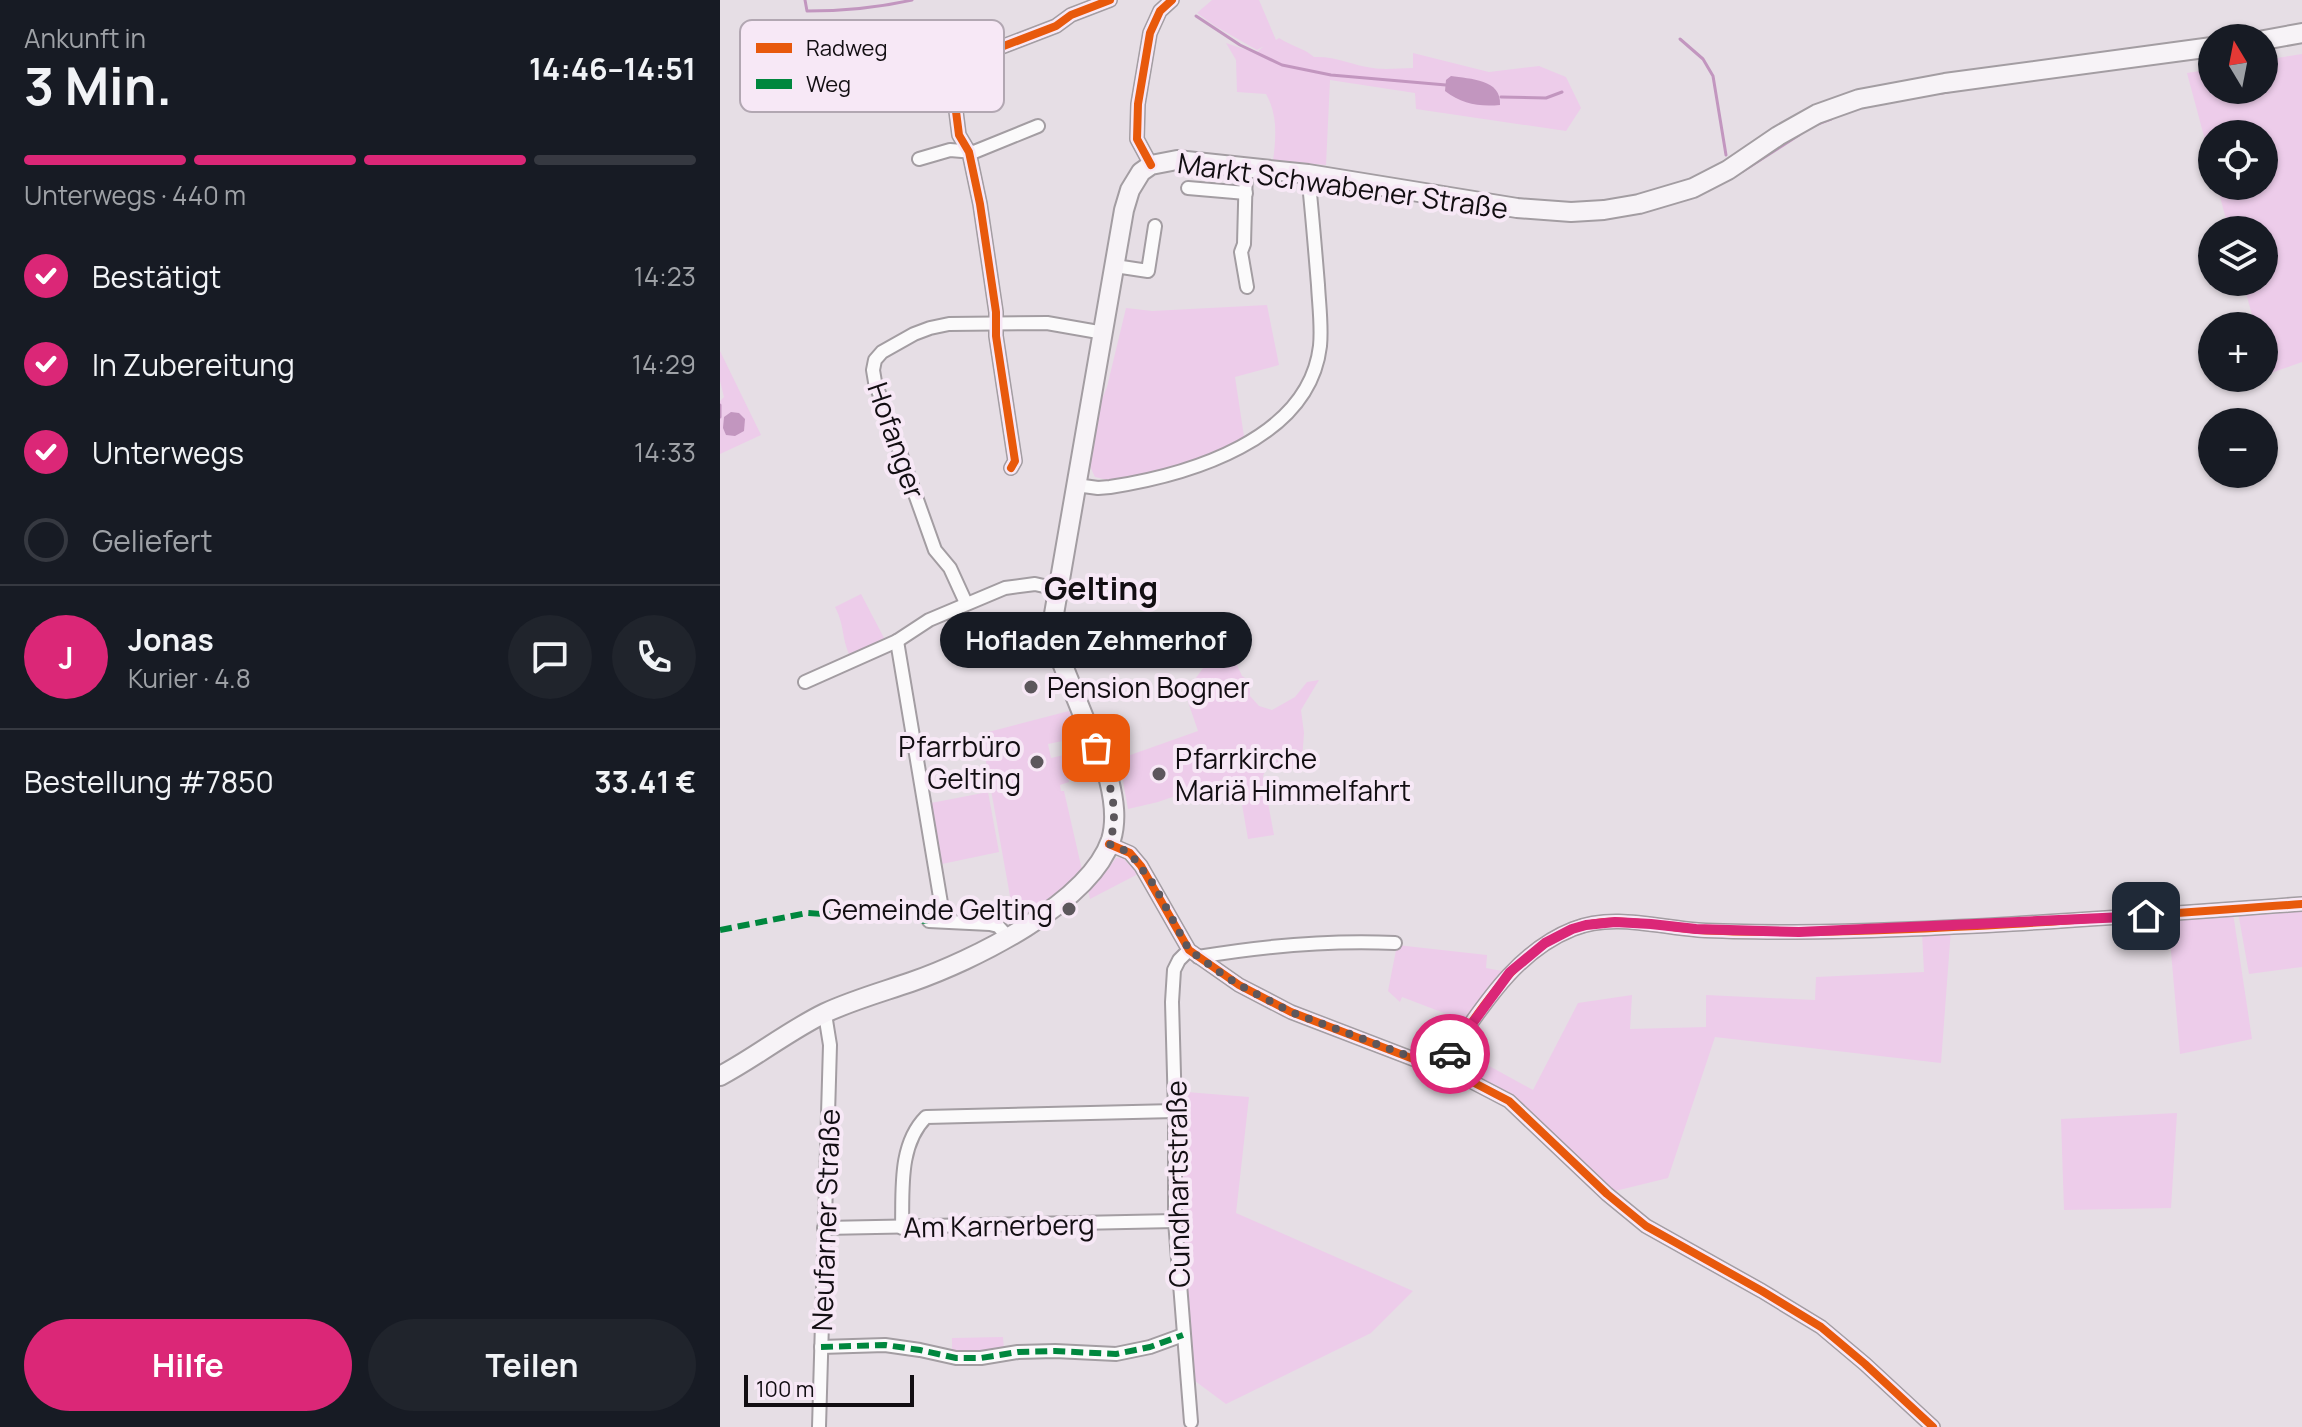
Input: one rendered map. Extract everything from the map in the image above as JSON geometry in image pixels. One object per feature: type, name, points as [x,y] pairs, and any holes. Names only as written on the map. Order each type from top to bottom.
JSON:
[{"type":"main road","points":[[2278,37],[2302,33]]},
{"type":"main road","name":"Markt Schwabener Straße","points":[[720,1076],[825,1014],[948,967],[1008,937],[1074,892],[1095,868],[1109,844],[1114,825],[1109,780],[1060,658],[1054,626],[1057,589],[1124,210],[1130,190],[1141,172],[1151,165],[1177,160],[1308,174],[1517,208],[1571,212],[1604,210],[1639,204],[1693,188],[1728,170],[1817,114],[1859,99],[1945,83],[2198,49]]},
{"type":"street","points":[[1004,46],[1110,0]]},
{"type":"street","points":[[1149,0],[1160,11]]},
{"type":"street","points":[[1151,165],[1137,139],[1138,104],[1150,33],[1160,11],[1172,0]]},
{"type":"street","points":[[956,112],[959,135],[969,152],[980,204],[1015,461],[1011,468]]},
{"type":"street","points":[[919,159],[950,150],[974,152],[1038,126]]},
{"type":"street","points":[[1246,167],[1244,244],[1241,252],[1247,287]]},
{"type":"street","points":[[1076,485],[1110,487],[1198,466],[1240,448],[1264,433],[1296,403],[1310,381],[1320,345],[1308,174]]},
{"type":"street","points":[[1188,188],[1246,193]]},
{"type":"street","points":[[1115,266],[1148,271],[1155,226]]},
{"type":"street","name":"Hofanger","points":[[966,603],[950,568],[935,550],[883,405],[873,370],[875,360],[882,352],[914,334],[949,324],[1047,323],[1104,333]]},
{"type":"street","points":[[805,682],[897,641],[929,620],[1005,588],[1035,584],[1057,589]]},
{"type":"street","points":[[897,641],[942,909],[951,921]]},
{"type":"street","points":[[1109,844],[1130,853],[1141,866],[1193,954],[1239,985],[1291,1012],[1416,1060],[1440,1065],[1509,1101],[1607,1194],[1646,1226],[1821,1327],[1933,1427]]},
{"type":"street","points":[[1440,1065],[1510,972],[1545,943],[1572,929],[1615,922],[1772,932],[2116,918],[2302,904]]},
{"type":"street","points":[[929,921],[998,926],[1008,937]]},
{"type":"street","points":[[1193,954],[1351,941],[1395,943]]},
{"type":"street","name":"Cundhartstraße","points":[[1191,1422],[1175,1221],[1172,1002],[1174,970],[1179,960],[1193,954]]},
{"type":"street","name":"Neufarner Straße","points":[[819,1427],[830,1045],[825,1014]]},
{"type":"street","points":[[902,1228],[904,1169],[910,1141],[917,1126],[926,1117],[1175,1111]]},
{"type":"street","name":"Am Karnerberg","points":[[824,1228],[1175,1221]]},
{"type":"street","points":[[821,1347],[885,1345],[956,1358],[1030,1351],[1116,1354],[1150,1347],[1183,1335]]},
{"type":"shaded area","points":[[1212,0],[1259,0],[1276,40],[1279,38],[1314,57],[1382,69],[1413,68],[1413,53],[1489,72],[1539,66],[1566,77],[1581,108],[1566,131],[1416,109],[1415,93],[1330,80],[1326,165],[1273,161],[1275,126],[1270,102],[1266,94],[1237,92],[1236,60],[1226,43],[1256,53],[1264,46],[1257,50],[1197,13]]},
{"type":"shaded area","points":[[2302,54],[2302,362],[2278,370],[2278,312],[2251,312],[2247,296],[2278,296],[2278,216],[2225,216],[2221,200],[2278,200],[2278,120],[2200,120],[2187,73],[2198,71],[2198,104],[2278,104],[2278,58]]},
{"type":"shaded area","points":[[1451,76],[1490,85],[1499,96],[1500,105],[1471,104],[1451,95],[1445,91],[1446,80]]},
{"type":"shaded area","points":[[1267,305],[1279,365],[1235,377],[1245,443],[1171,469],[1116,482],[1095,477],[1089,464],[1126,308],[1152,311]]},
{"type":"shaded area","points":[[720,351],[761,435],[720,454],[720,401],[724,397],[720,381]]},
{"type":"shaded area","points":[[731,412],[739,413],[745,419],[744,431],[735,436],[726,435],[723,428],[724,417]]},
{"type":"shaded area","points":[[861,594],[884,638],[850,656],[835,607]]},
{"type":"shaded area","points":[[1206,664],[1237,665],[1242,676],[1250,681],[1250,696],[1259,706],[1272,710],[1295,697],[1307,682],[1319,680],[1301,710],[1304,733],[1302,760],[1293,768],[1280,761],[1268,765],[1263,776],[1274,835],[1248,839],[1240,793],[1232,792],[1224,779],[1128,809],[1119,759],[1198,731],[1185,693]]},
{"type":"shaded area","points":[[1069,711],[1082,737],[1048,744],[1051,758],[1064,755],[1069,782],[1060,785],[1082,870],[1063,889],[1015,924],[981,734]]},
{"type":"shaded area","points":[[988,792],[999,852],[942,864],[931,803]]},
{"type":"shaded area","points":[[1122,857],[1138,874],[1090,899],[1088,890],[1116,858]]},
{"type":"shaded area","points":[[2302,907],[2302,967],[2249,974],[2238,912]]},
{"type":"shaded area","points":[[2233,913],[2252,1039],[2180,1054],[2168,918]]},
{"type":"shaded area","points":[[1951,929],[1941,1063],[1715,1037],[1668,1178],[1607,1193],[1510,1095],[1454,1068],[1455,1059],[1462,1051],[1533,1090],[1578,1003],[1632,995],[1630,1029],[1706,1027],[1706,995],[1815,1000],[1816,977],[1924,972],[1922,933]]},
{"type":"shaded area","points":[[1397,945],[1487,955],[1486,968],[1502,971],[1503,974],[1450,1046],[1440,1055],[1435,1052],[1450,1040],[1457,1018],[1402,997],[1400,1002],[1388,991]]},
{"type":"shaded area","points":[[1174,1091],[1249,1097],[1236,1213],[1413,1291],[1371,1333],[1226,1404],[1195,1381],[1186,1334],[1177,1223],[1182,1148],[1180,1109]]},
{"type":"shaded area","points":[[2177,1113],[2171,1208],[2064,1210],[2061,1119]]},
{"type":"shaded area","points":[[1003,1337],[1004,1350],[982,1355],[952,1352],[952,1338]]},
{"type":"waterway","points":[[805,0],[807,11],[860,8],[912,0]]},
{"type":"waterway","points":[[1196,16],[1240,45],[1282,65],[1331,75],[1446,85]]},
{"type":"waterway","points":[[1680,39],[1703,59],[1713,76],[1726,155]]},
{"type":"waterway","points":[[2136,66],[2198,58]]},
{"type":"waterway","points":[[1942,93],[1958,90]]},
{"type":"waterway","points":[[1501,97],[1546,98],[1562,92]]},
{"type":"waterway","points":[[1815,125],[1831,119]]},
{"type":"waterway","points":[[1743,171],[1799,135]]},
{"type":"waterway","points":[[720,405],[720,417]]},
{"type":"marked path","points":[[720,930],[807,913],[929,921]]},
{"type":"marked path","points":[[821,1347],[885,1345],[956,1358],[1055,1351],[1116,1354],[1150,1347],[1183,1335]]},
{"type":"cycle path","points":[[1004,46],[1110,0]]},
{"type":"cycle path","points":[[1151,165],[1137,139],[1138,104],[1150,33],[1160,11],[1172,0]]},
{"type":"cycle path","points":[[956,112],[959,135],[969,152],[980,204],[1015,461],[1011,468]]},
{"type":"cycle path","points":[[1109,844],[1130,853],[1141,866],[1189,950],[1239,985],[1291,1012],[1416,1060],[1440,1065],[1487,1001],[1517,967],[1552,939],[1588,924],[1619,921],[1735,932],[1858,931],[2048,922],[2302,904]]},
{"type":"cycle path","points":[[1440,1065],[1509,1101],[1607,1194],[1646,1226],[1821,1327],[1933,1427]]},
{"type":"way so far","points":[[1096,748],[1109,780],[1114,806],[1114,825],[1109,844],[1130,853],[1141,866],[1189,950],[1239,985],[1291,1012],[1430,1064],[1440,1065],[1450,1054]]},
{"type":"place","name":"Pension Bogner","points":[[1031,687]]},
{"type":"place","name":"Hofladen Zehmerhof","points":[[1096,748]]},
{"type":"place","name":"Pfarrbüro Gelting","points":[[1037,762]]},
{"type":"place","name":"Pfarrkirche Mariä Himmelfahrt","points":[[1159,774]]},
{"type":"place","name":"Gemeinde Gelting","points":[[1069,909]]},
{"type":"district","name":"Gelting","points":[[1101,588]]},
{"type":"route","points":[[1450,1054],[1510,972],[1545,943],[1586,925],[1615,922],[1696,929],[1799,932],[2146,916]]}]
